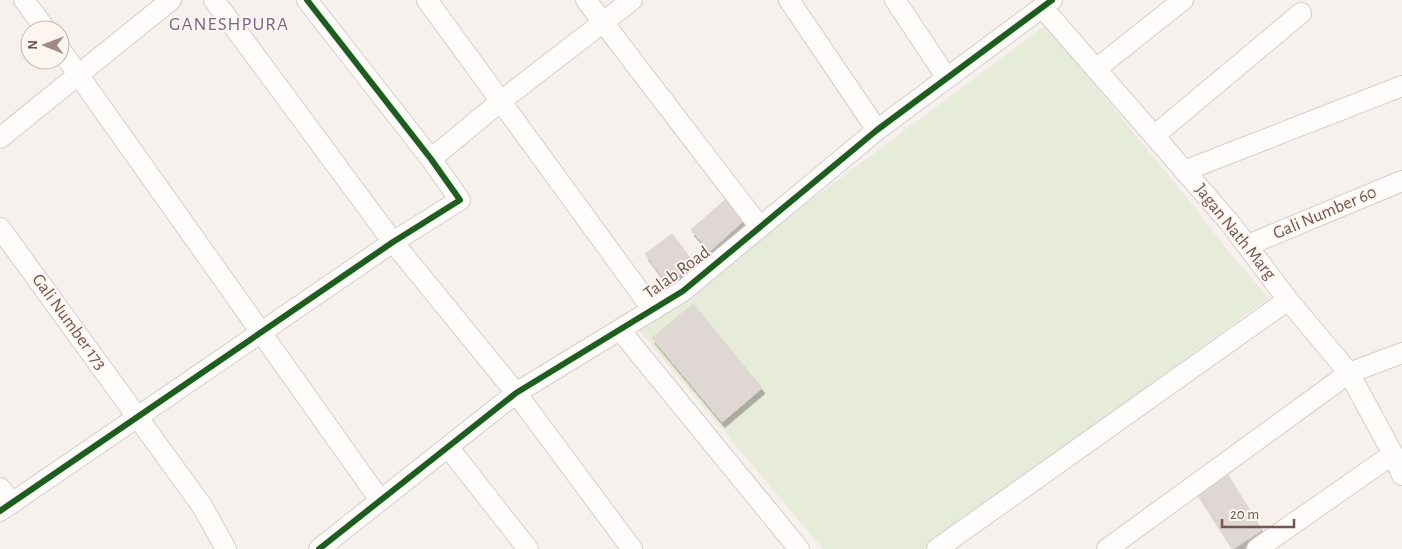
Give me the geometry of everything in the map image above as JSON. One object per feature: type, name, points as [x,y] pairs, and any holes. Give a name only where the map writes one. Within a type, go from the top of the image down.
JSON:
[{"type":"street","points":[[24,0],[39,20]]},
{"type":"street","points":[[0,138],[171,0]]},
{"type":"street","points":[[214,0],[393,242],[516,393],[632,549]]},
{"type":"street","points":[[4,501],[138,416],[393,242],[460,200],[431,158],[307,0]]},
{"type":"street","points":[[427,0],[652,310]]},
{"type":"street","points":[[586,0],[760,227]]},
{"type":"street","points":[[431,158],[501,101],[632,0]]},
{"type":"street","points":[[789,0],[877,130]]},
{"type":"street","points":[[895,0],[947,78]]},
{"type":"street","points":[[1096,69],[1183,0]]},
{"type":"street","name":"Talab Road","points":[[332,545],[380,500],[516,393],[683,291],[877,130],[1047,4]]},
{"type":"street","name":"Jagan Nath Marg","points":[[1047,4],[1096,69],[1230,223],[1288,300],[1349,373],[1393,454],[1402,475]]},
{"type":"street","points":[[1154,136],[1301,13]]},
{"type":"street","points":[[70,62],[380,500]]},
{"type":"street","points":[[1184,171],[1402,86]]},
{"type":"street","name":"Gali Number 60","points":[[1248,246],[1402,181]]},
{"type":"street","name":"Gali Number 173","points":[[0,228],[202,506],[226,549]]},
{"type":"street","points":[[937,549],[1288,300]]},
{"type":"street","points":[[620,330],[799,549]]},
{"type":"street","points":[[1107,549],[1349,373],[1402,353]]},
{"type":"street","points":[[448,447],[528,549]]},
{"type":"street","points":[[1257,549],[1393,454]]},
{"type":"green space","points":[[1046,25],[1228,251],[1269,298],[924,549],[823,549],[638,329]]},
{"type":"building","points":[[726,199],[744,220],[710,251],[691,230]]},
{"type":"building","points":[[672,234],[694,263],[667,283],[645,254]]},
{"type":"building","points":[[693,304],[762,388],[722,422],[652,338]]},
{"type":"building","points":[[1226,472],[1262,530],[1233,549],[1196,491]]},
{"type":"cycle path","points":[[0,511],[393,242],[460,200],[431,159],[307,0]]},
{"type":"cycle path","points":[[319,549],[516,393],[683,291],[877,130],[1052,0]]},
{"type":"district","name":"GANESHPURA","points":[[229,24]]}]
